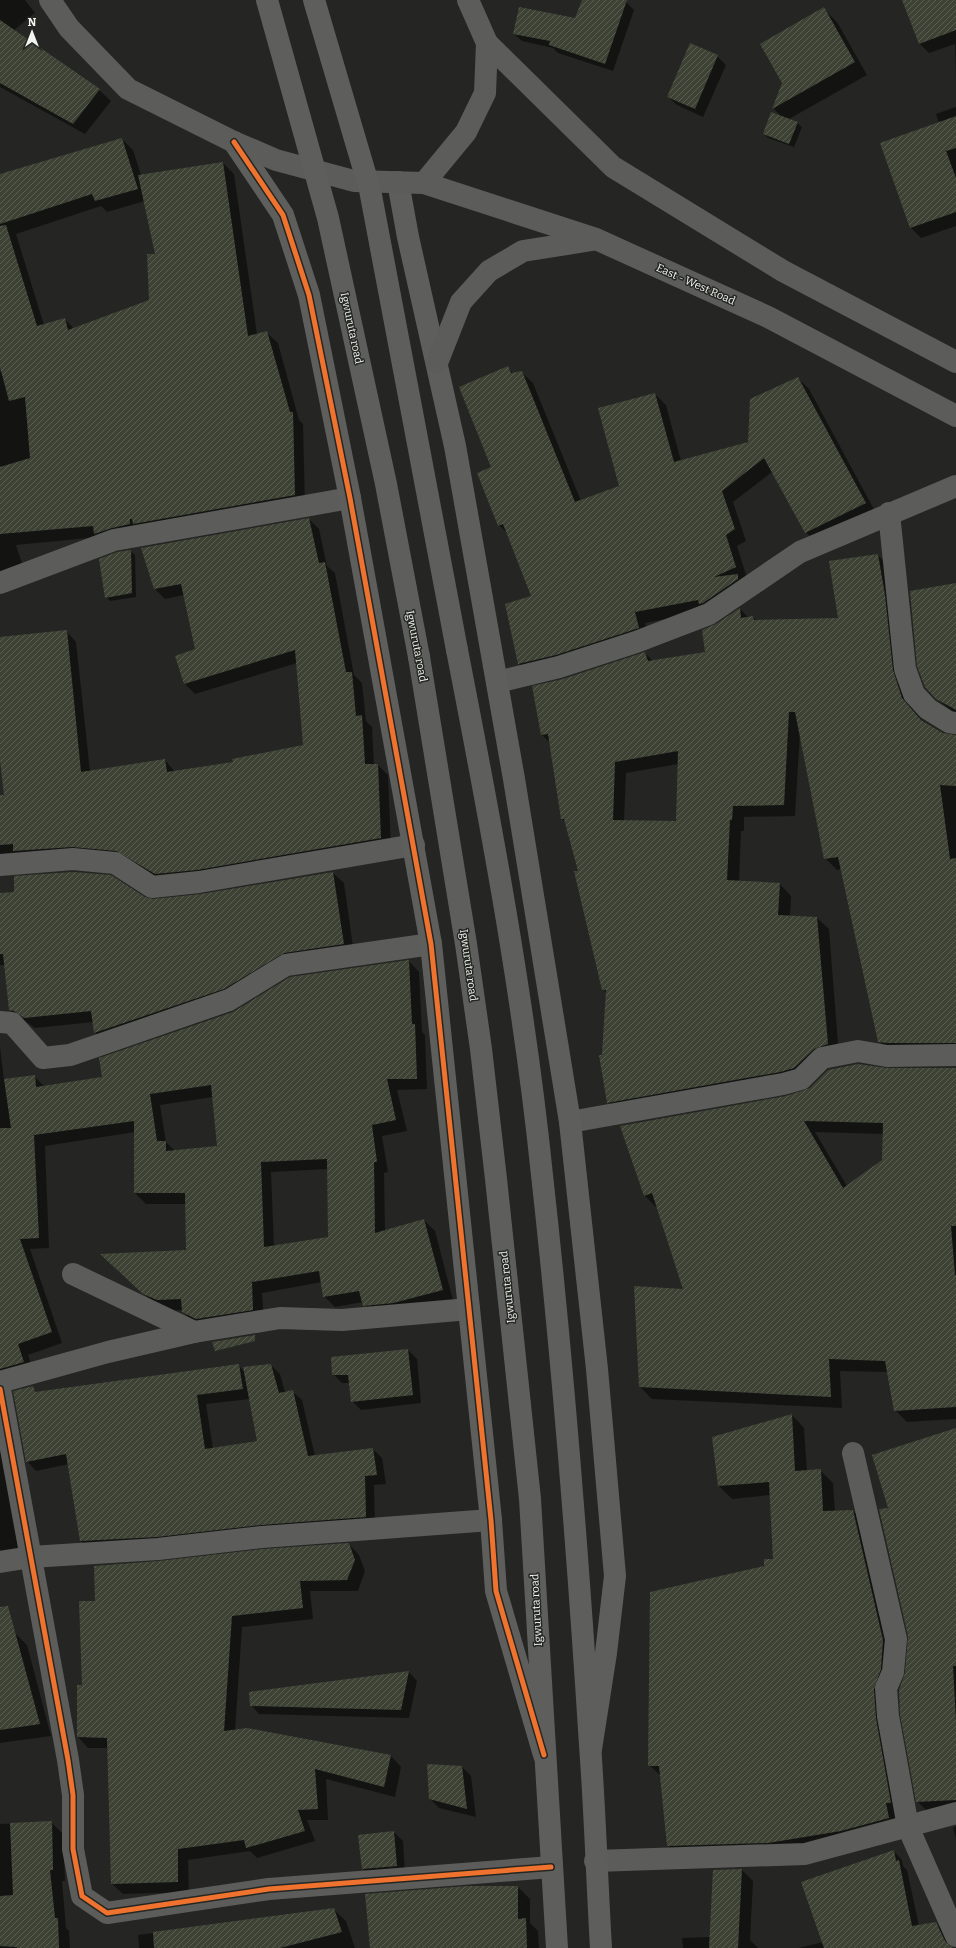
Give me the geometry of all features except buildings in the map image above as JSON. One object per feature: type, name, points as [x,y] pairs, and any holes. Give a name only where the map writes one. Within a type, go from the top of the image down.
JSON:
[{"type":"main road","points":[[50,0],[69,28]]},
{"type":"main road","points":[[68,0],[69,28]]},
{"type":"main road","name":"Igwuruta road","points":[[267,0],[328,218],[386,484],[419,657],[466,944],[482,1057],[530,1499],[544,1756],[557,1948]]},
{"type":"main road","points":[[314,0],[370,190],[489,818],[526,1044],[541,1166],[572,1494],[591,1749],[595,1861],[601,1948]]},
{"type":"main road","points":[[468,0],[487,43],[613,167],[783,271],[956,362]]},
{"type":"main road","name":"East - West Road","points":[[69,28],[128,89],[234,142],[276,160],[354,181],[424,183],[596,239],[768,317],[956,416]]},
{"type":"main road","points":[[424,183],[466,132],[484,93],[487,43]]},
{"type":"main road","points":[[234,142],[283,215],[309,295],[350,498],[431,944],[491,1520],[496,1591],[544,1756]]},
{"type":"main road","points":[[398,182],[408,237],[455,446],[497,682],[570,1122],[597,1370],[615,1576],[606,1653],[591,1749]]},
{"type":"main road","points":[[437,363],[461,302],[489,271],[523,251],[596,239]]},
{"type":"street","points":[[497,682],[566,665],[636,642],[709,614],[800,552],[956,486]]},
{"type":"street","points":[[0,583],[114,540],[350,498]]},
{"type":"street","points":[[889,514],[905,669],[914,694],[928,709],[949,722],[956,723]]},
{"type":"street","points":[[0,864],[74,859],[115,864],[152,887],[199,882],[414,845]]},
{"type":"street","points":[[0,1022],[12,1023],[43,1058],[70,1055],[229,1000],[286,965],[431,944]]},
{"type":"street","points":[[570,1122],[783,1084],[801,1079],[822,1058],[858,1051],[886,1056],[956,1055]]},
{"type":"street","points":[[74,1274],[194,1332]]},
{"type":"street","points":[[0,1382],[108,1352],[194,1332],[280,1318],[342,1320],[469,1309]]},
{"type":"street","points":[[0,1389],[68,1760],[73,1795],[74,1849],[82,1896],[107,1913],[269,1889],[551,1866]]},
{"type":"street","points":[[853,1453],[896,1639],[893,1672],[886,1688],[888,1716],[908,1827],[956,1936]]},
{"type":"street","points":[[0,1562],[31,1557],[158,1549],[262,1537],[491,1520]]},
{"type":"street","points":[[595,1861],[805,1854],[956,1813]]},
{"type":"cycle path","points":[[234,142],[283,215],[309,295],[350,498],[431,944],[491,1520],[496,1591],[544,1755]]},
{"type":"cycle path","points":[[0,1389],[68,1760],[73,1795],[73,1849],[82,1896],[107,1913],[269,1889],[551,1867]]}]
